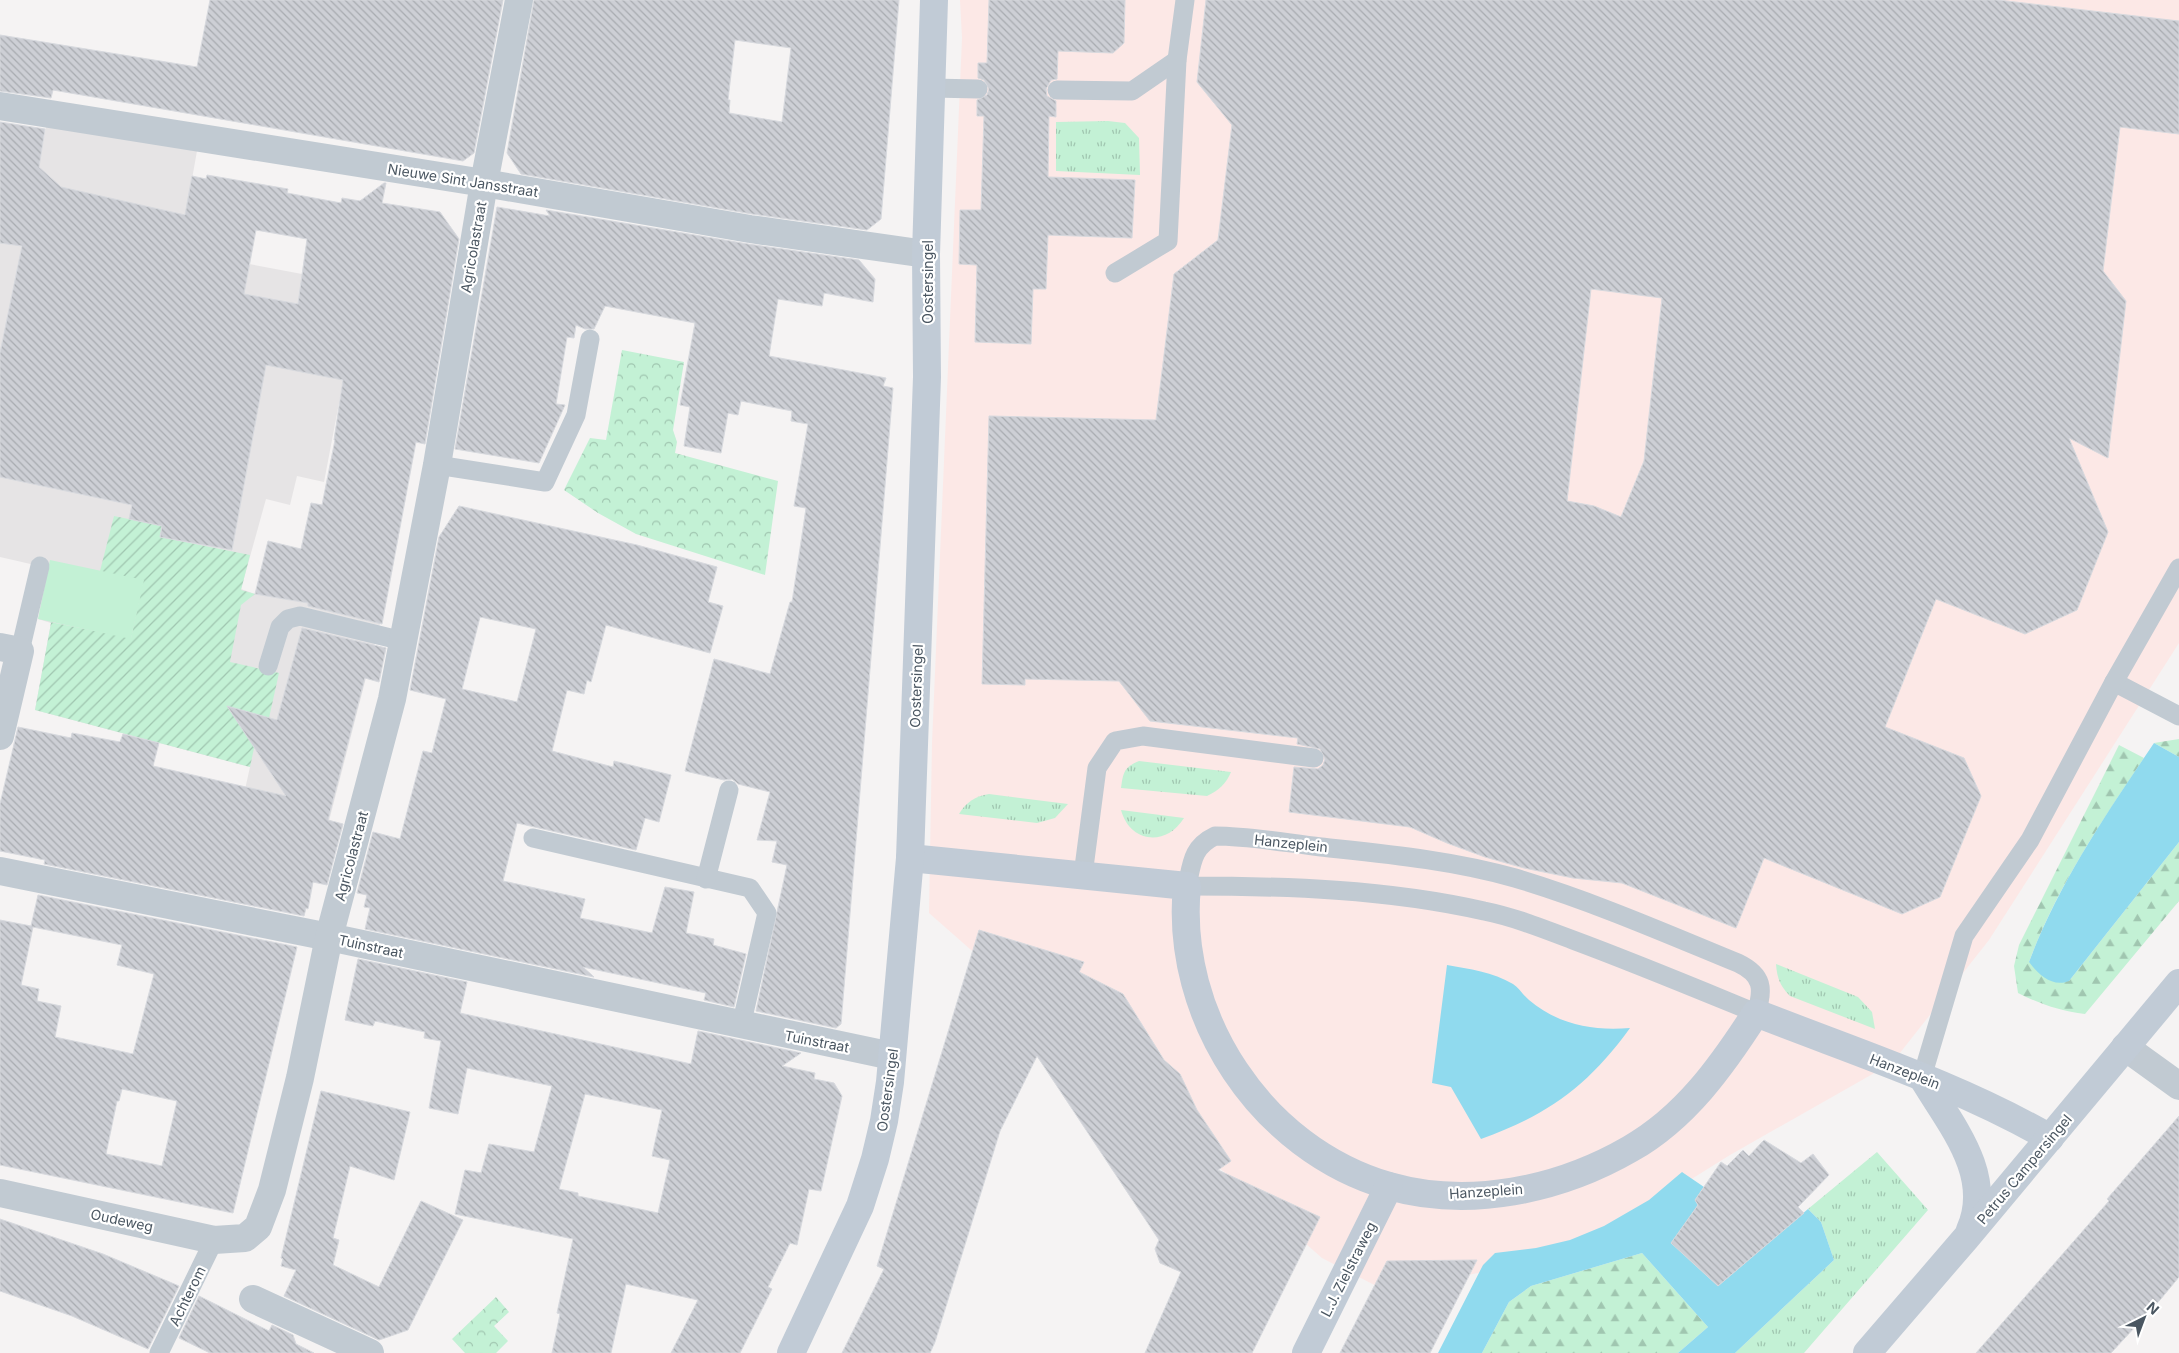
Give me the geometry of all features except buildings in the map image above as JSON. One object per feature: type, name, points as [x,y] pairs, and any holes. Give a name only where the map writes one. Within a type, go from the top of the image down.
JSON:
[{"type":"street","name":"Agricolastraat","points":[[245,1238],[258,1227],[272,1190],[300,1078],[330,937],[392,699],[437,465],[484,183],[519,0]]},
{"type":"street","name":"Oostersingel","points":[[791,1353],[860,1206],[875,1159],[884,1121],[892,1056],[910,858],[927,378],[926,254],[934,0]]},
{"type":"street","name":"Nieuwe Sint Jansstraat","points":[[0,106],[484,183],[750,229],[926,254]]},
{"type":"street","points":[[0,736],[10,649]]},
{"type":"street","name":"Hanzeplein","points":[[910,858],[1187,886],[1185,904],[1187,941],[1193,978],[1208,1022],[1220,1047],[1239,1078],[1264,1107],[1291,1133],[1321,1155],[1389,1186],[1450,1194],[1494,1193],[1528,1189],[1562,1180],[1598,1166],[1632,1148],[1663,1126],[1691,1101],[1718,1070],[1756,1013],[1922,1078],[2011,1116],[2050,1138]]},
{"type":"street","name":"Tuinstraat","points":[[0,870],[330,937],[741,1026],[892,1056]]},
{"type":"street","name":"Petrus Campersingel","points":[[1867,1353],[1966,1238],[2179,983]]},
{"type":"street","points":[[2126,1047],[2179,1086]]},
{"type":"street","points":[[1922,1078],[1973,1164],[1977,1185],[1977,1204],[1974,1222],[1966,1238]]},
{"type":"street","name":"L.J. Zielstraweg","points":[[1306,1353],[1389,1186]]},
{"type":"street","name":"Oudeweg","points":[[0,1193],[214,1240],[245,1238]]},
{"type":"street","points":[[253,1299],[370,1353]]},
{"type":"lane","points":[[1115,273],[1168,241],[1177,60],[1185,0]]},
{"type":"lane","points":[[1057,90],[1132,90],[1177,60]]},
{"type":"lane","points":[[932,88],[978,89]]},
{"type":"lane","points":[[437,465],[545,482],[576,416],[590,339]]},
{"type":"lane","points":[[10,649],[40,566]]},
{"type":"lane","points":[[1922,1078],[1964,936],[2030,840],[2114,682],[2179,568]]},
{"type":"lane","points":[[268,666],[280,627],[288,619],[300,616],[403,640]]},
{"type":"lane","points":[[2114,682],[2179,716]]},
{"type":"lane","points":[[1083,875],[1097,768],[1115,742],[1143,736],[1314,758]]},
{"type":"lane","points":[[706,879],[729,790]]},
{"type":"lane","name":"Hanzeplein","points":[[1216,836],[1410,856],[1462,865],[1564,893],[1748,968],[1756,976],[1762,996],[1756,1013],[1639,965],[1520,921],[1484,910],[1396,896],[1348,892],[1249,886],[1187,886],[1194,854],[1206,840],[1216,836]]},
{"type":"lane","points":[[533,838],[750,888],[767,913],[741,1026]]},
{"type":"lane","name":"Achterom","points":[[159,1353],[214,1240]]},
{"type":"shaded area","points":[[960,0],[2179,0],[2179,643],[1989,940],[1892,1063],[1730,1155],[1570,1255],[1386,1291],[1322,1258],[929,913],[932,743],[962,38]]},
{"type":"shaded area","points":[[46,126],[197,151],[185,218],[196,254],[334,280],[347,361],[324,482],[297,476],[290,505],[266,499],[241,589],[255,594],[382,616],[321,852],[236,830],[250,767],[35,710],[51,623],[38,619],[48,568],[0,557],[0,221],[34,195]]},
{"type":"green space","points":[[1108,121],[1125,123],[1139,138],[1140,175],[1056,171],[1056,122]]},
{"type":"green space","points":[[622,350],[684,362],[673,430],[677,442],[675,453],[778,481],[765,575],[636,534],[598,513],[564,490],[590,438],[606,440]]},
{"type":"green space","points":[[114,516],[162,526],[160,537],[250,555],[241,590],[255,594],[241,605],[230,662],[279,673],[269,718],[256,739],[250,767],[35,710],[50,622],[131,638],[143,582],[100,571]]},
{"type":"green space","points":[[50,560],[144,580],[131,639],[38,619]]},
{"type":"green space","points":[[2179,739],[2179,757],[2154,743]]},
{"type":"green space","points":[[2119,745],[2144,758],[2080,857],[2040,934],[2029,962],[2069,981],[2179,842],[2179,901],[2085,1014],[2076,1013],[2034,1001],[2018,993],[2014,966],[2019,945]]},
{"type":"green space","points":[[1139,761],[1231,772],[1222,786],[1207,796],[1121,788],[1127,768]]},
{"type":"green space","points":[[989,794],[1068,804],[1055,818],[1037,823],[959,814],[972,800]]},
{"type":"green space","points":[[1121,810],[1184,818],[1168,834],[1159,837],[1149,837],[1140,835],[1132,829]]},
{"type":"green space","points":[[1776,964],[1858,997],[1872,1012],[1875,1029],[1790,996],[1780,981]]},
{"type":"green space","points":[[1877,1152],[1928,1210],[1804,1353],[1735,1353],[1834,1260],[1821,1222],[1808,1209]]},
{"type":"green space","points":[[1642,1253],[1708,1327],[1678,1353],[1482,1353],[1509,1302],[1531,1286]]},
{"type":"green space","points":[[496,1297],[509,1312],[494,1326],[508,1341],[496,1353],[465,1353],[452,1339]]},
{"type":"water","points":[[2154,743],[2179,757],[2179,842],[2069,981],[2057,983],[2046,979],[2029,962],[2041,932],[2085,849]]},
{"type":"water","points":[[1447,965],[1481,972],[1505,980],[1515,986],[1540,1009],[1564,1021],[1590,1027],[1630,1028],[1598,1066],[1565,1096],[1527,1120],[1481,1139],[1451,1087],[1432,1083]]},
{"type":"water","points":[[1682,1172],[1704,1187],[1695,1200],[1698,1205],[1672,1243],[1718,1286],[1808,1209],[1821,1222],[1834,1260],[1735,1353],[1678,1353],[1708,1327],[1642,1253],[1531,1286],[1509,1302],[1482,1353],[1438,1353],[1483,1265],[1495,1253],[1536,1248],[1570,1240],[1604,1226],[1649,1200]]}]
